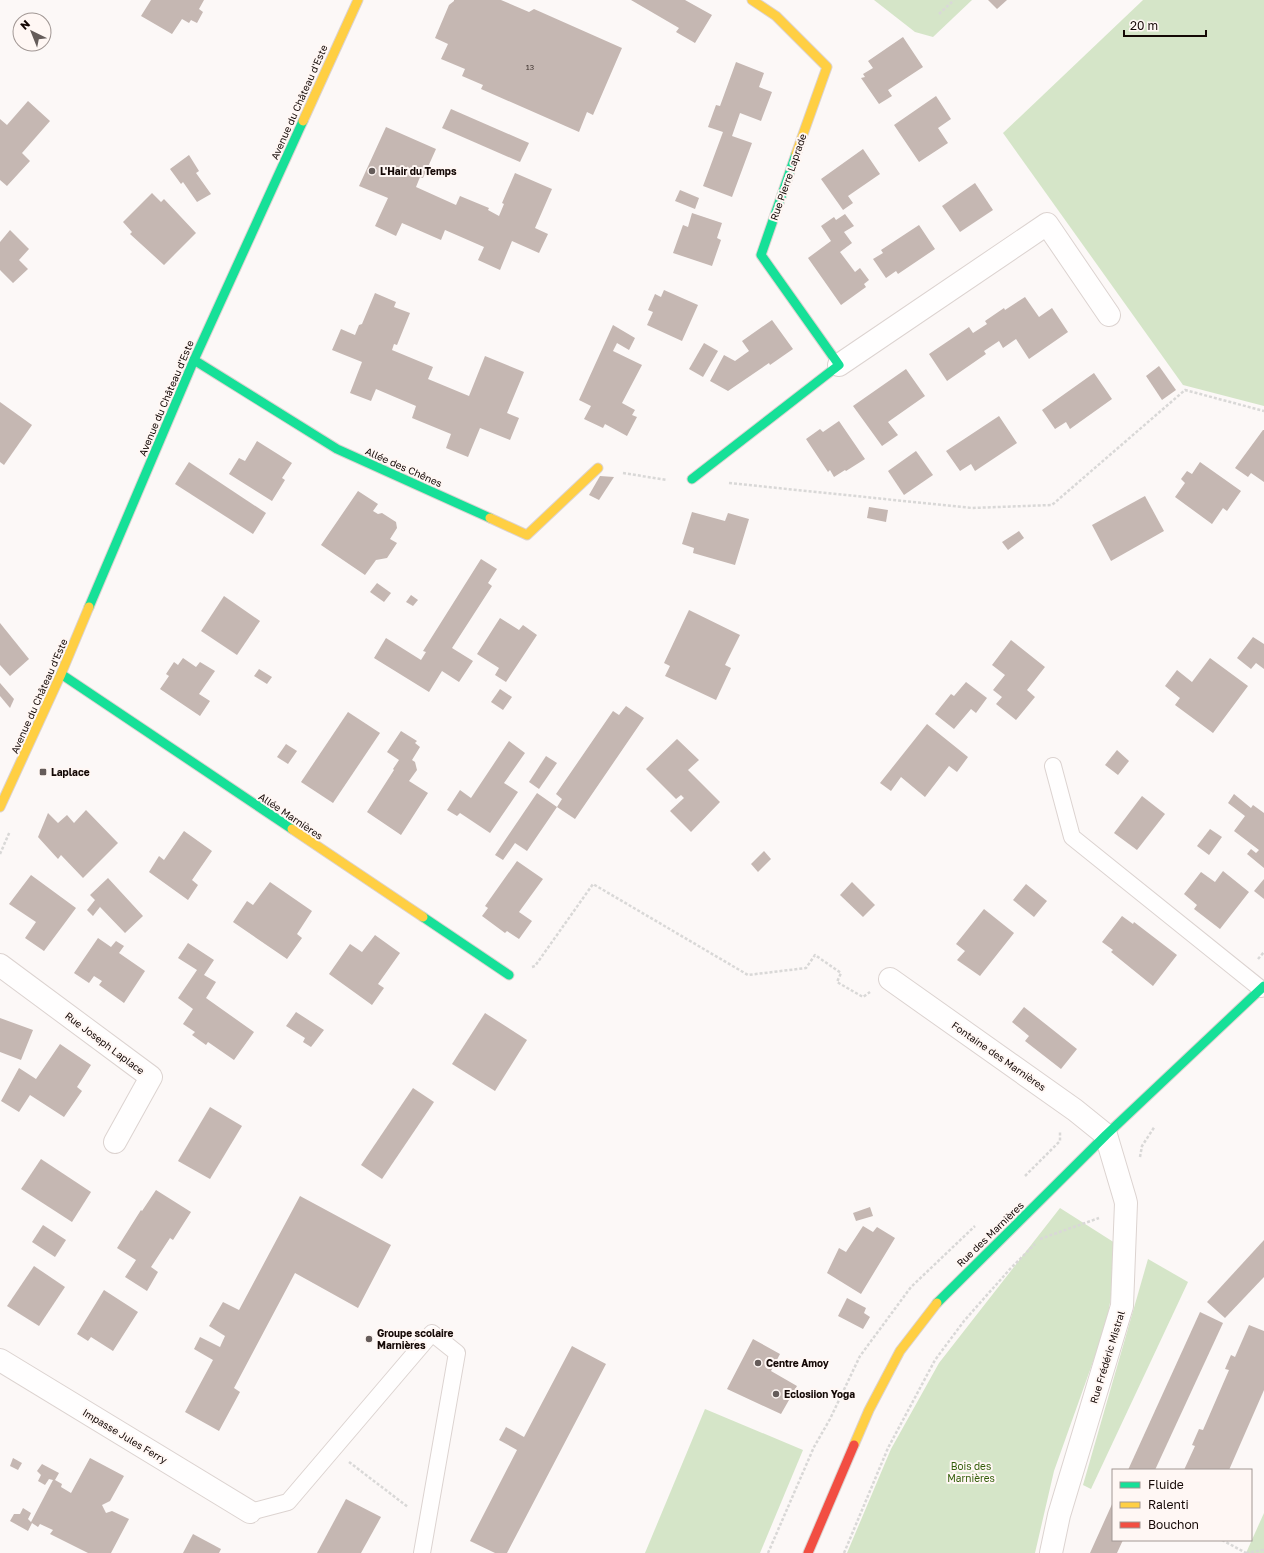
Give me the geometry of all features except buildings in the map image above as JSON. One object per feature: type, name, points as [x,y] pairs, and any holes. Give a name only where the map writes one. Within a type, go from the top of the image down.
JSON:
[{"type":"street","name":"Avenue du Château d'Este","points":[[0,807],[61,674],[194,360],[358,0]]},
{"type":"street","name":"Rue Pierre Laprade","points":[[752,0],[776,16],[827,67],[761,255],[839,365]]},
{"type":"street","points":[[692,479],[839,365],[1047,224],[1109,315]]},
{"type":"street","name":"Allée des Chênes","points":[[194,360],[337,449],[527,535],[598,468]]},
{"type":"street","name":"Allée Marnières","points":[[61,674],[509,975]]},
{"type":"street","name":"Rue Joseph Laplace","points":[[0,964],[151,1077],[115,1142]]},
{"type":"street","name":"Fontaine des Marnières","points":[[890,979],[1075,1110],[1106,1135]]},
{"type":"street","name":"Rue des Marnières","points":[[808,1553],[869,1410],[900,1351],[938,1300],[1106,1135],[1263,987]]},
{"type":"street","name":"Rue Frédéric Mistral","points":[[1051,1553],[1059,1515],[1122,1306],[1126,1203],[1106,1135]]},
{"type":"street","name":"Impasse Jules Ferry","points":[[0,1360],[250,1512]]},
{"type":"lane","points":[[1053,766],[1072,837],[1263,987]]},
{"type":"lane","points":[[250,1512],[288,1502],[432,1333],[457,1353],[422,1553]]},
{"type":"path","points":[[939,14],[954,0]]},
{"type":"path","points":[[598,468],[680,482],[692,479],[972,508],[1052,505],[1185,390],[1264,411]]},
{"type":"path","points":[[509,975],[535,966],[594,884],[748,975],[806,968],[815,955],[841,973],[837,982],[863,997],[890,979]]},
{"type":"path","points":[[1138,1163],[1142,1146],[1160,1121]]},
{"type":"path","points":[[844,1553],[888,1448],[935,1360],[964,1321],[1010,1269],[1041,1237],[1097,1220],[1125,1199]]},
{"type":"path","points":[[333,1450],[427,1521]]},
{"type":"path","points":[[1224,1541],[1246,1553],[1264,1550]]},
{"type":"green space","points":[[874,0],[972,0],[933,37],[915,32]]},
{"type":"green space","points":[[1143,0],[1264,0],[1264,406],[1183,385],[1003,133]]},
{"type":"green space","name":"Bois des Marnières","points":[[1060,1208],[1115,1243],[1113,1275],[1105,1328],[1054,1471],[1035,1553],[847,1553],[891,1449],[939,1363]]},
{"type":"green space","points":[[1148,1259],[1188,1282],[1091,1489],[1083,1485]]},
{"type":"green space","points":[[705,1409],[803,1450],[760,1553],[645,1553]]},
{"type":"green space","points":[[1264,1513],[1264,1553],[1246,1553]]},
{"type":"traffic: fast","points":[[89,607],[194,360],[303,121]]},
{"type":"traffic: fast","points":[[692,479],[839,365],[761,255],[796,154]]},
{"type":"traffic: fast","points":[[194,360],[337,449],[490,518]]},
{"type":"traffic: fast","points":[[61,674],[292,829]]},
{"type":"traffic: fast","points":[[423,917],[509,975]]},
{"type":"traffic: fast","points":[[937,1303],[1106,1135],[1264,986]]},
{"type":"traffic: slow","points":[[303,121],[358,0]]},
{"type":"traffic: slow","points":[[752,0],[776,16],[827,67],[796,154]]},
{"type":"traffic: slow","points":[[490,518],[527,535],[598,468]]},
{"type":"traffic: slow","points":[[0,807],[61,674],[89,607]]},
{"type":"traffic: slow","points":[[292,829],[423,917]]},
{"type":"traffic: slow","points":[[854,1445],[869,1410],[900,1351],[937,1303]]},
{"type":"traffic: jam","points":[[808,1553],[854,1445]]},
{"type":"place","name":"L'Hair du Temps","points":[[372,171]]},
{"type":"place","name":"Laplace","points":[[43,772]]},
{"type":"place","name":"Groupe scolaire Marnières","points":[[369,1339]]},
{"type":"place","name":"Centre Amoy","points":[[758,1363]]},
{"type":"place","name":"Eclosiion Yoga","points":[[776,1394]]}]
